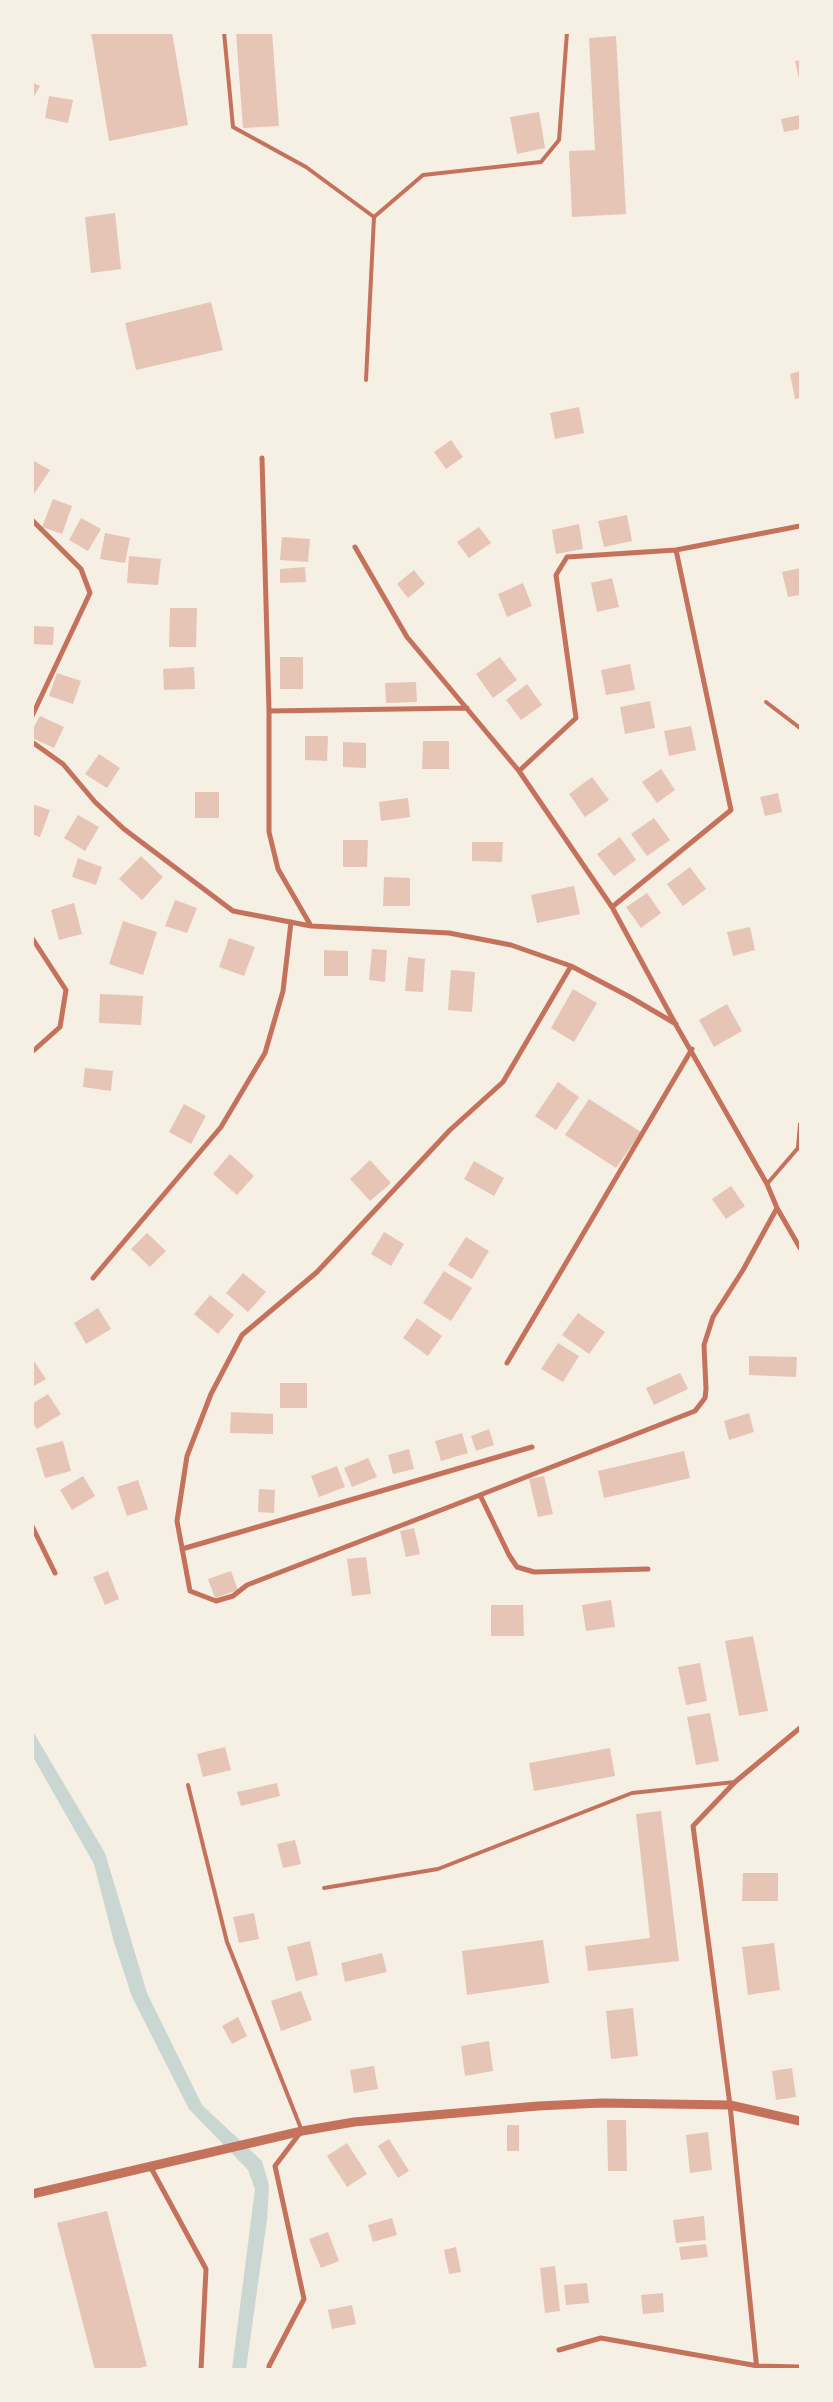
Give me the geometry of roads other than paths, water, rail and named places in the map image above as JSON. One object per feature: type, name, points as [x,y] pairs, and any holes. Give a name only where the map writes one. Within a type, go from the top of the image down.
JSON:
[{"type":"street","points":[[262,458],[270,711],[269,832],[278,870],[311,926]]},
{"type":"street","points":[[32,520],[81,569],[90,593],[32,716]]},
{"type":"street","points":[[519,771],[576,718],[556,575],[567,557],[676,550],[800,526]]},
{"type":"street","points":[[355,547],[406,637],[519,771],[612,907],[676,1025],[692,1049],[767,1184],[777,1208],[800,1248]]},
{"type":"street","points":[[612,907],[731,810],[676,550]]},
{"type":"street","points":[[270,711],[467,708]]},
{"type":"street","points":[[32,742],[63,764],[95,802],[124,829],[233,911],[311,926],[449,933],[510,945],[571,966],[630,997],[676,1025]]},
{"type":"street","points":[[93,1278],[221,1127],[265,1053],[283,992],[291,922]]},
{"type":"street","points":[[32,938],[66,990],[60,1027],[32,1052]]},
{"type":"street","points":[[571,966],[503,1082],[450,1130],[318,1272],[242,1335],[212,1394],[187,1456],[176,1521],[190,1591],[216,1601],[233,1596],[247,1585],[695,1411],[704,1398],[706,1389],[704,1345],[713,1316],[777,1208]]},
{"type":"street","points":[[506,1363],[692,1049]]},
{"type":"street","points":[[182,1549],[532,1447]]},
{"type":"street","points":[[480,1495],[509,1555],[518,1567],[534,1572],[648,1569]]},
{"type":"street","points":[[32,1526],[56,1573]]},
{"type":"street","points":[[758,2368],[730,2105],[693,1826],[735,1782],[800,1728]]},
{"type":"street","points":[[32,2194],[291,2133],[354,2122],[538,2106],[602,2103],[730,2105],[800,2121]]},
{"type":"street","points":[[269,2370],[269,2366],[304,2299],[275,2166],[302,2131]]},
{"type":"street","points":[[150,2166],[206,2269],[200,2370]]},
{"type":"street","points":[[559,2350],[601,2338],[758,2368],[800,2367]]},
{"type":"lane","points":[[224,32],[233,127],[306,167],[374,217]]},
{"type":"lane","points":[[366,380],[374,217],[422,175],[541,162],[559,140],[566,32]]},
{"type":"lane","points":[[766,702],[800,728]]},
{"type":"lane","points":[[767,1184],[798,1148],[800,1124]]},
{"type":"lane","points":[[324,1888],[438,1869],[632,1793],[735,1782]]},
{"type":"lane","points":[[188,1785],[227,1942],[302,2131]]}]
